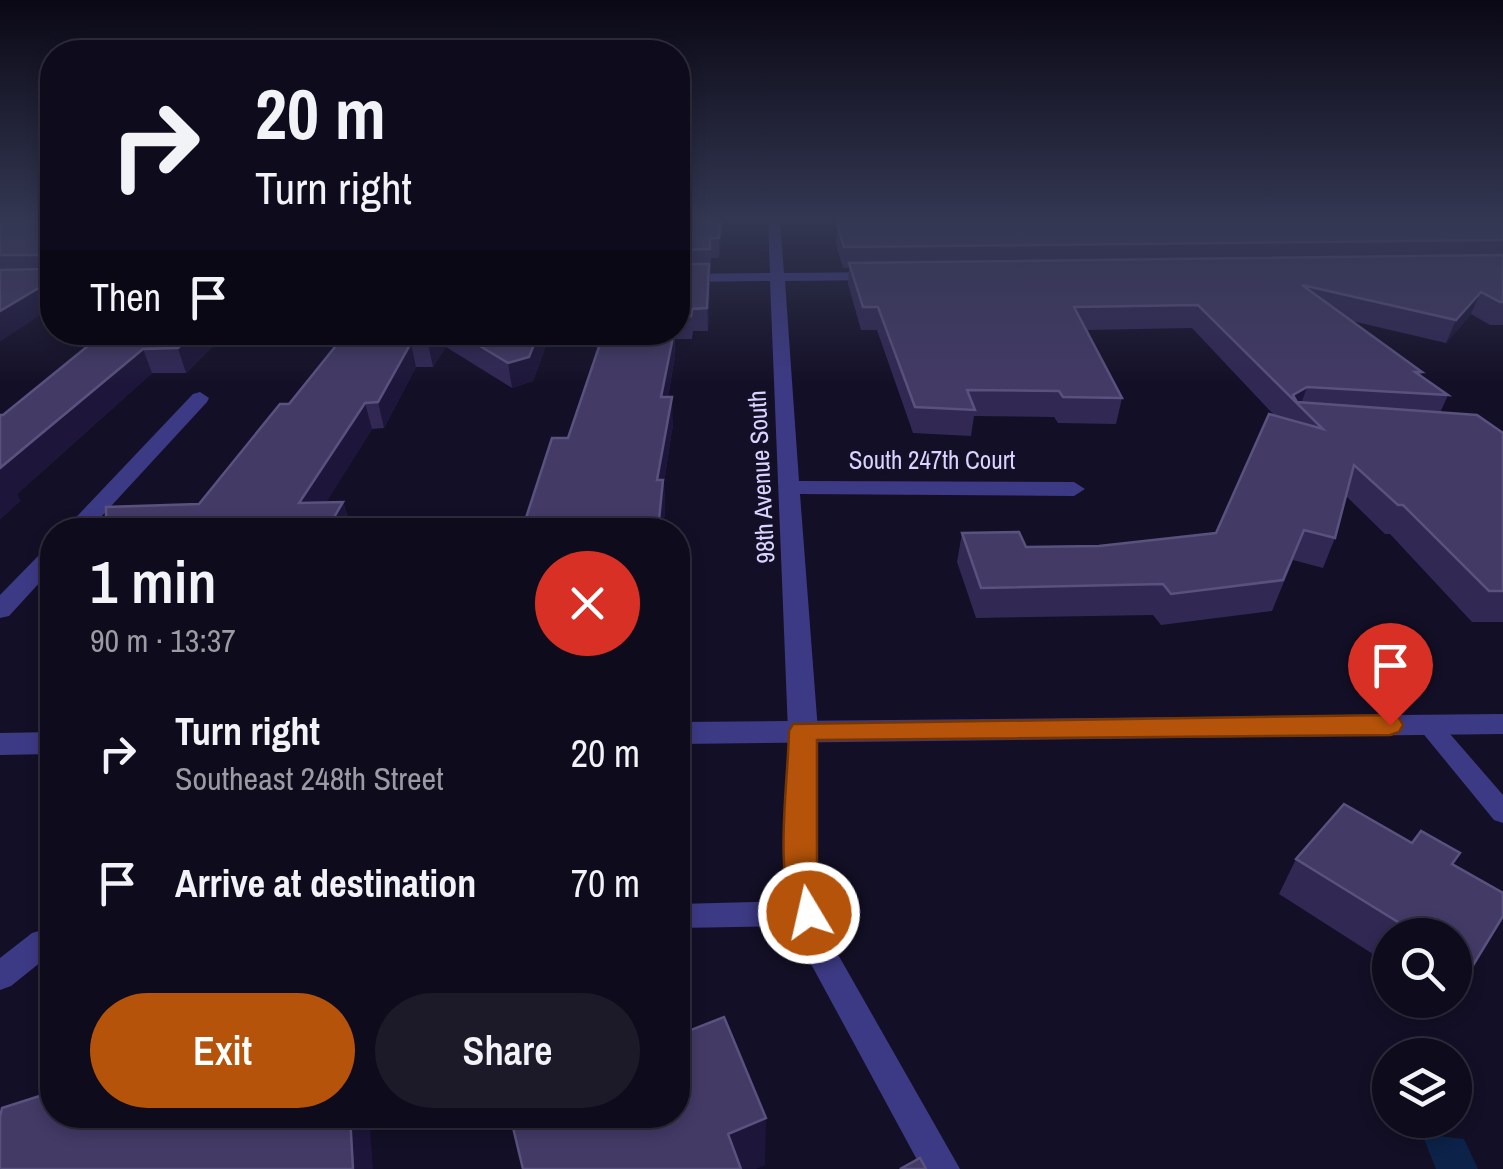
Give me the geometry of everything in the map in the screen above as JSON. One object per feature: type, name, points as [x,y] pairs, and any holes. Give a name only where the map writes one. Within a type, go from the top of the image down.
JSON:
[{"type":"street","points":[[690,278],[897,276]]},
{"type":"street","name":"98th Avenue South","points":[[778,277],[803,731]]},
{"type":"street","points":[[87,518],[200,398]]},
{"type":"street","name":"South 247th Court","points":[[789,487],[1074,488]]},
{"type":"street","points":[[0,610],[40,568]]},
{"type":"street","points":[[690,733],[1503,724]]},
{"type":"street","points":[[0,744],[40,743]]},
{"type":"lane","points":[[1428,724],[1503,813]]},
{"type":"lane","points":[[803,731],[801,885],[822,955],[942,1169]]},
{"type":"lane","points":[[690,916],[809,913]]},
{"type":"lane","points":[[0,976],[40,944]]},
{"type":"water","points":[[1424,1138],[1464,1139],[1478,1169],[1436,1169]]},
{"type":"building","points":[[0,276],[40,276],[40,287],[0,311]]},
{"type":"building","points":[[690,276],[708,276],[707,308],[692,309],[691,316]]},
{"type":"building","points":[[853,276],[1503,276],[1503,302],[1481,292],[1456,320],[1302,285],[1448,395],[1307,387],[1293,395],[1297,402],[1477,415],[1503,433],[1503,591],[1489,591],[1403,505],[1398,505],[1354,465],[1335,538],[1304,530],[1283,580],[1171,594],[1163,584],[981,588],[962,533],[1019,532],[1026,547],[1099,546],[1216,533],[1269,414],[1323,429],[1198,305],[1074,307],[1122,398],[1063,397],[1059,391],[967,390],[975,410],[915,407],[878,307],[863,307]]},
{"type":"building","points":[[89,345],[181,345],[143,349],[0,468],[3,415]]},
{"type":"building","points":[[337,345],[410,345],[378,402],[365,403],[299,503],[343,502],[334,518],[106,518],[106,507],[199,504],[280,404],[289,404]]},
{"type":"building","points":[[478,345],[534,345],[529,357],[508,363]]},
{"type":"building","points":[[600,345],[671,345],[661,397],[672,397],[657,480],[663,480],[659,518],[526,518],[552,438],[568,438]]},
{"type":"building","points":[[1344,804],[1412,843],[1421,831],[1460,853],[1452,864],[1503,893],[1503,916],[1472,967],[1472,918],[1391,918],[1296,859]]},
{"type":"building","points":[[724,1017],[766,1118],[728,1134],[741,1169],[523,1169],[513,1128],[690,1128],[690,1030]]},
{"type":"building","points":[[40,1096],[40,1128],[351,1128],[353,1169],[0,1169],[2,1108]]},
{"type":"building","points":[[920,1158],[926,1169],[900,1169]]},
{"type":"route","points":[[809,913],[801,885],[803,731],[1390,725]]}]
